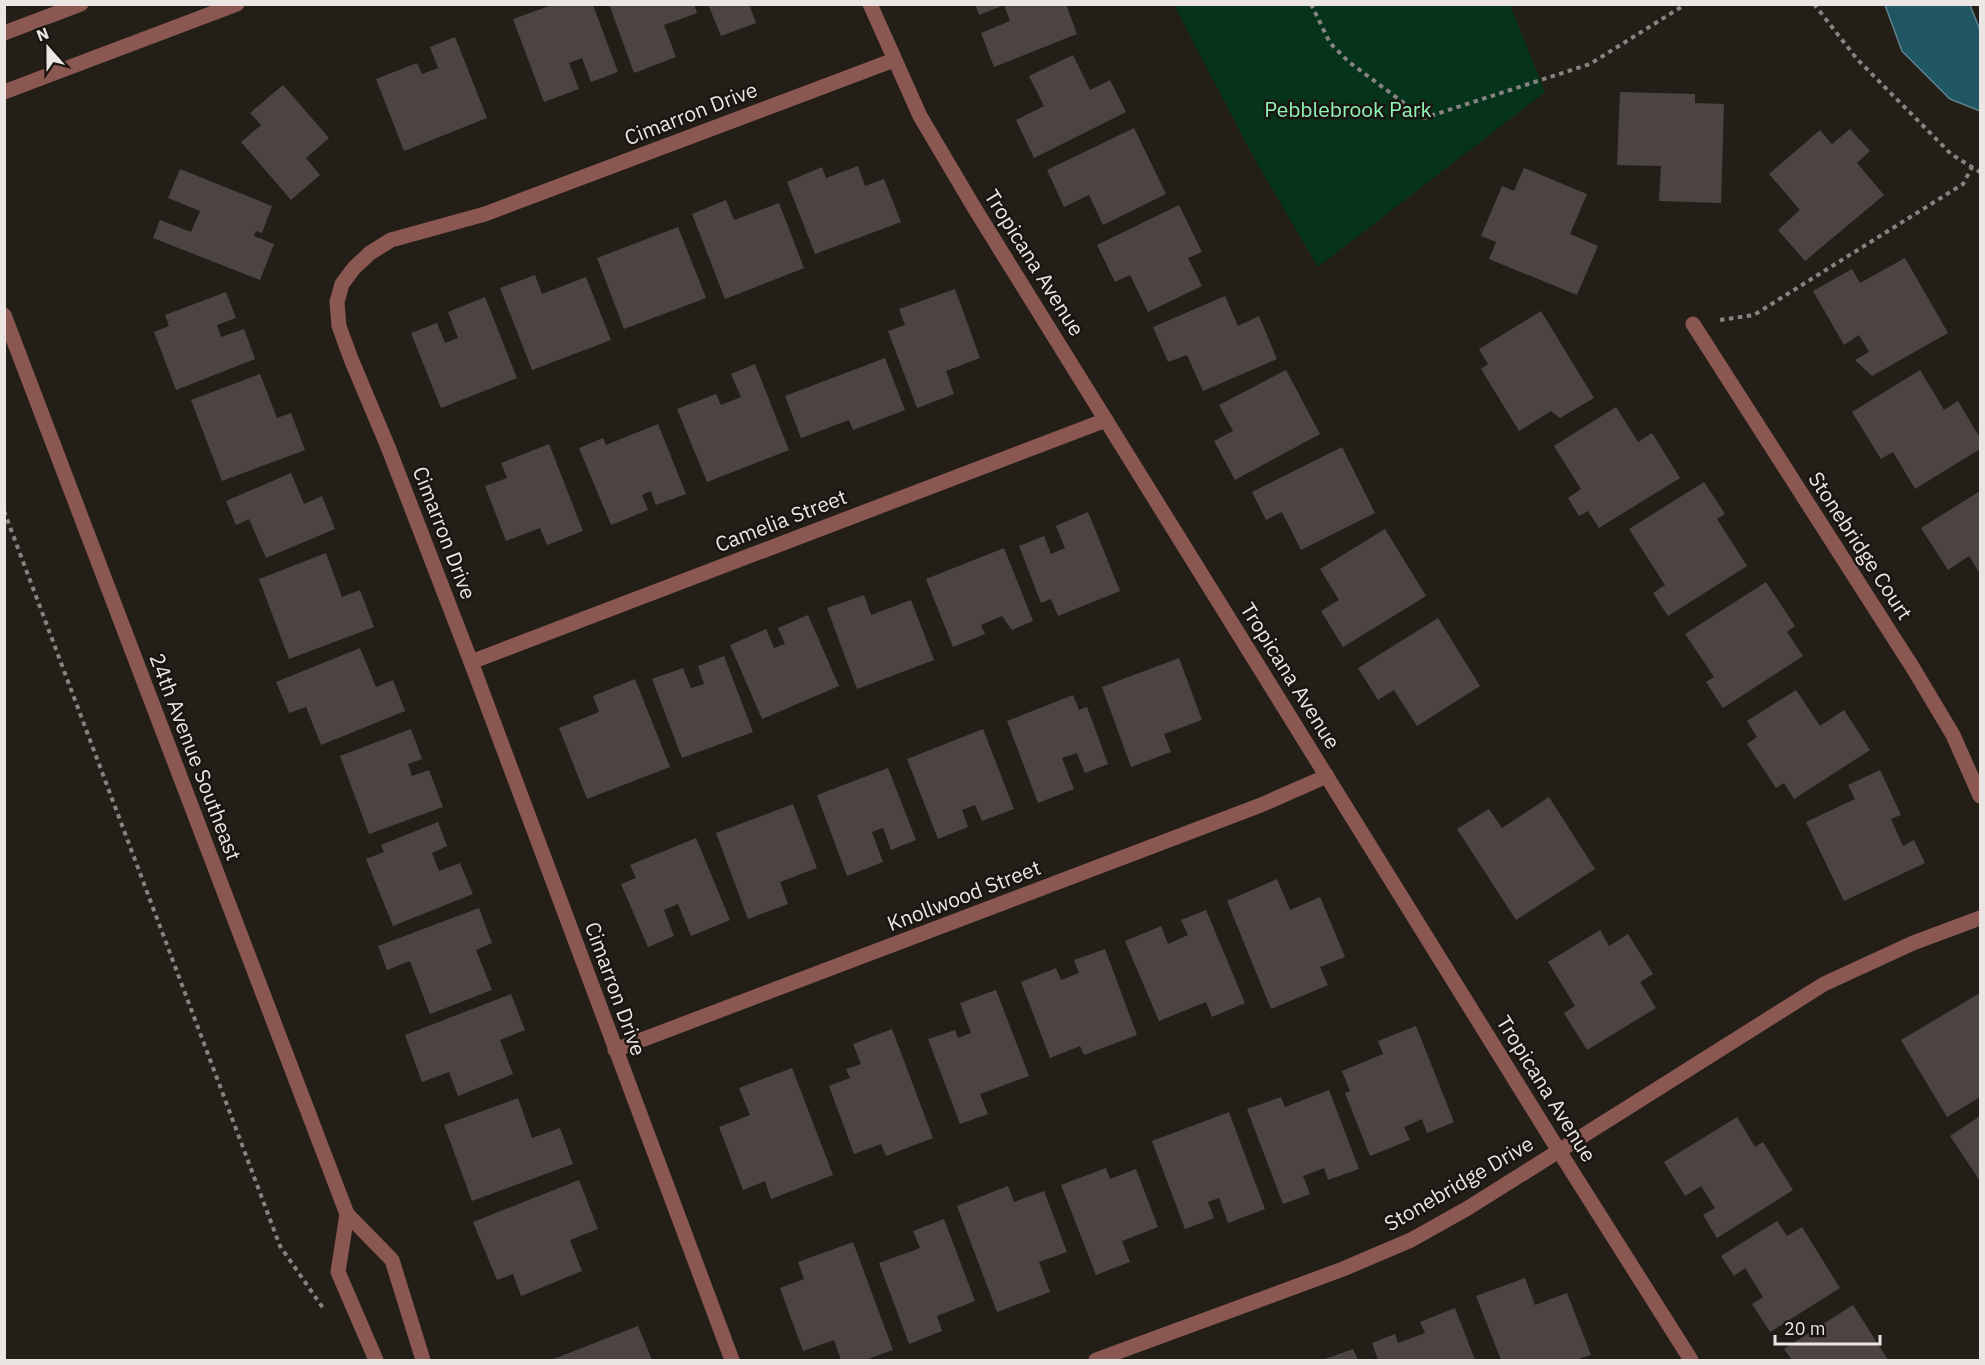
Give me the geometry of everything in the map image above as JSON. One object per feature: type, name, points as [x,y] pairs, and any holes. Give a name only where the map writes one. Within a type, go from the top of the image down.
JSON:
[{"type":"street","points":[[4,33],[81,4]]},
{"type":"street","points":[[4,92],[237,4]]},
{"type":"street","name":"Tropicana Avenue","points":[[870,4],[920,116],[975,209],[1691,1360]]},
{"type":"street","name":"Cimarron Drive","points":[[732,1360],[471,662],[339,326],[337,302],[342,284],[354,268],[370,253],[391,240],[485,214],[894,60]]},
{"type":"street","name":"24th Avenue Southeast","points":[[4,315],[347,1214],[392,1260],[423,1360]]},
{"type":"street","name":"Stonebridge Court","points":[[1693,324],[1913,668],[1953,735],[1980,796]]},
{"type":"street","name":"Camelia Street","points":[[471,662],[1106,420]]},
{"type":"street","name":"Knollwood Street","points":[[615,1050],[1261,805],[1327,776]]},
{"type":"street","name":"Stonebridge Drive","points":[[1096,1360],[1343,1269],[1411,1240],[1468,1208],[1824,984],[1912,943],[1980,918]]},
{"type":"street","name":"24th Avenue Southeast","points":[[347,1214],[338,1272],[376,1360]]},
{"type":"path","points":[[1311,4],[1330,43],[1350,62],[1424,118],[1590,64],[1686,4]]},
{"type":"path","points":[[1814,4],[1857,59],[1951,154],[1980,171]]},
{"type":"path","points":[[1693,324],[1754,315],[1963,184],[1972,167]]},
{"type":"path","points":[[4,511],[280,1246],[325,1310]]},
{"type":"green space","name":"Pebblebrook Park","points":[[1174,5],[1510,5],[1545,92],[1318,267],[1254,158]]},
{"type":"water","points":[[1885,5],[1970,5],[1980,30],[1980,111],[1950,99],[1902,51]]},
{"type":"building","points":[[609,4],[694,4],[697,13],[664,25],[676,57],[634,73]]},
{"type":"building","points":[[708,4],[749,4],[756,23],[721,36]]},
{"type":"building","points":[[975,4],[1066,4],[1077,34],[994,67],[981,33],[1010,21],[1004,5],[979,15]]},
{"type":"building","points":[[552,5],[593,5],[618,72],[591,82],[582,58],[569,63],[579,89],[544,102],[513,19]]},
{"type":"building","points":[[455,37],[487,118],[404,151],[376,79],[417,63],[422,74],[438,68],[430,47]]},
{"type":"building","points":[[1073,55],[1090,90],[1110,80],[1126,112],[1034,158],[1016,120],[1044,106],[1029,76]]},
{"type":"building","points":[[283,85],[329,138],[306,158],[320,175],[291,200],[241,142],[261,125],[250,113]]},
{"type":"building","points":[[1620,92],[1695,94],[1695,103],[1724,104],[1721,203],[1659,201],[1661,166],[1617,165]]},
{"type":"building","points":[[1134,128],[1166,194],[1103,225],[1089,195],[1064,207],[1047,170]]},
{"type":"building","points":[[1850,129],[1870,151],[1857,163],[1884,195],[1805,261],[1778,230],[1800,210],[1769,174],[1820,130],[1832,144]]},
{"type":"building","points":[[858,166],[865,186],[884,179],[901,222],[815,254],[787,182],[822,167],[826,178]]},
{"type":"building","points":[[1524,168],[1587,194],[1570,234],[1598,246],[1577,295],[1489,259],[1496,242],[1481,236],[1502,186],[1514,191]]},
{"type":"building","points":[[180,169],[272,206],[262,233],[256,231],[254,236],[274,244],[260,280],[153,238],[160,220],[191,232],[200,211],[168,198]]},
{"type":"building","points":[[726,200],[734,220],[779,203],[804,268],[725,299],[692,214]]},
{"type":"building","points":[[1179,205],[1202,252],[1188,258],[1202,286],[1148,312],[1130,275],[1115,282],[1097,245]]},
{"type":"building","points":[[678,227],[706,298],[624,329],[597,258]]},
{"type":"building","points":[[1905,258],[1948,333],[1872,376],[1855,360],[1869,352],[1859,335],[1844,345],[1813,291],[1852,269],[1860,283]]},
{"type":"building","points":[[535,275],[542,294],[586,277],[611,340],[532,370],[500,288]]},
{"type":"building","points":[[955,289],[980,358],[946,371],[954,394],[917,408],[888,331],[905,325],[899,309]]},
{"type":"building","points":[[226,292],[236,318],[217,325],[221,337],[244,329],[255,359],[176,390],[154,332],[169,326],[165,315]]},
{"type":"building","points":[[1225,296],[1238,326],[1259,316],[1277,359],[1203,391],[1187,355],[1168,362],[1153,327]]},
{"type":"building","points":[[485,297],[517,378],[441,408],[411,333],[437,323],[445,343],[458,338],[448,312]]},
{"type":"building","points":[[1541,311],[1594,398],[1560,418],[1551,411],[1519,431],[1481,369],[1488,364],[1479,349]]},
{"type":"building","points":[[885,358],[905,410],[853,430],[849,420],[801,438],[785,396]]},
{"type":"building","points":[[755,364],[789,450],[707,482],[677,409],[716,394],[721,405],[741,397],[731,374]]},
{"type":"building","points":[[1286,370],[1320,434],[1235,480],[1214,441],[1233,431],[1219,405]]},
{"type":"building","points":[[1920,370],[1944,410],[1958,401],[1980,438],[1980,449],[1915,489],[1893,452],[1881,459],[1852,412]]},
{"type":"building","points":[[260,374],[277,418],[291,413],[305,450],[222,481],[191,400]]},
{"type":"building","points":[[1616,407],[1638,442],[1652,433],[1680,478],[1599,528],[1588,511],[1579,516],[1568,498],[1581,489],[1554,446]]},
{"type":"building","points":[[658,424],[686,494],[656,505],[651,491],[642,495],[648,510],[611,525],[579,448],[603,438],[606,445]]},
{"type":"building","points":[[549,444],[583,531],[547,545],[540,528],[506,541],[485,486],[507,478],[501,463]]},
{"type":"building","points":[[1342,447],[1375,513],[1301,550],[1282,512],[1266,520],[1252,492]]},
{"type":"building","points":[[291,473],[304,504],[322,496],[335,529],[266,558],[249,519],[236,525],[226,501]]},
{"type":"building","points":[[1704,482],[1725,514],[1717,519],[1747,566],[1668,616],[1653,593],[1665,585],[1629,529]]},
{"type":"building","points":[[1980,491],[1980,574],[1969,556],[1948,570],[1921,528]]},
{"type":"building","points":[[1088,512],[1120,591],[1058,616],[1051,599],[1041,603],[1019,546],[1044,536],[1051,554],[1065,548],[1056,526]]},
{"type":"building","points":[[1385,529],[1426,596],[1343,647],[1321,611],[1339,600],[1320,569]]},
{"type":"building","points":[[1004,548],[1033,621],[1012,630],[1002,616],[981,625],[985,634],[953,647],[926,579]]},
{"type":"building","points":[[326,553],[342,597],[360,590],[374,627],[289,659],[259,579]]},
{"type":"building","points":[[1766,582],[1795,626],[1787,632],[1803,656],[1723,708],[1706,682],[1714,677],[1685,634]]},
{"type":"building","points":[[864,595],[871,615],[911,600],[934,660],[857,689],[827,608]]},
{"type":"building","points":[[808,615],[839,686],[762,719],[730,645],[766,629],[774,648],[785,644],[778,628]]},
{"type":"building","points":[[1438,618],[1480,686],[1417,726],[1394,690],[1378,700],[1358,668]]},
{"type":"building","points":[[360,648],[376,687],[393,680],[405,711],[321,745],[306,707],[289,713],[276,682]]},
{"type":"building","points":[[724,656],[753,732],[682,758],[652,679],[683,668],[691,688],[704,684],[698,666]]},
{"type":"building","points":[[1179,658],[1202,720],[1164,734],[1171,752],[1131,767],[1102,687]]},
{"type":"building","points":[[635,679],[670,767],[587,799],[559,728],[599,712],[593,696]]},
{"type":"building","points":[[1796,690],[1820,726],[1844,710],[1870,750],[1794,799],[1784,783],[1776,788],[1747,744],[1757,737],[1747,721]]},
{"type":"building","points":[[1073,695],[1079,710],[1087,707],[1108,764],[1085,773],[1077,753],[1062,758],[1074,789],[1038,803],[1007,721]]},
{"type":"building","points":[[411,729],[422,759],[408,764],[412,776],[429,770],[443,807],[369,834],[340,756]]},
{"type":"building","points":[[983,729],[1014,809],[982,821],[975,805],[962,810],[968,827],[938,839],[907,759]]},
{"type":"building","points":[[888,768],[916,840],[891,850],[883,828],[872,832],[883,862],[847,876],[817,795]]},
{"type":"building","points":[[1880,770],[1901,815],[1891,819],[1903,846],[1914,840],[1925,863],[1844,901],[1806,822],[1855,799],[1848,785]]},
{"type":"building","points":[[1549,797],[1595,869],[1516,920],[1457,829],[1489,809],[1502,828]]},
{"type":"building","points":[[793,804],[817,868],[780,882],[788,904],[748,919],[716,833]]},
{"type":"building","points":[[438,822],[447,846],[432,853],[439,871],[460,863],[473,894],[393,926],[366,859],[384,852],[381,845]]},
{"type":"building","points":[[696,838],[730,920],[691,936],[678,904],[664,910],[674,936],[648,947],[621,884],[636,878],[630,865]]},
{"type":"building","points":[[1277,879],[1290,910],[1320,897],[1345,957],[1320,967],[1328,985],[1271,1009],[1227,901]]},
{"type":"building","points":[[479,908],[492,943],[476,950],[492,990],[430,1014],[410,961],[387,970],[378,946]]},
{"type":"building","points":[[1206,910],[1245,1003],[1212,1017],[1206,1002],[1159,1021],[1125,941],[1161,926],[1168,944],[1188,935],[1181,920]]},
{"type":"building","points":[[1600,930],[1609,946],[1628,934],[1653,974],[1640,982],[1656,1008],[1587,1050],[1564,1013],[1575,1006],[1548,962]]},
{"type":"building","points":[[1105,949],[1137,1035],[1084,1055],[1080,1046],[1050,1058],[1021,982],[1056,968],[1061,980],[1079,973],[1074,960]]},
{"type":"building","points":[[996,990],[1029,1076],[980,1094],[988,1114],[960,1124],[928,1039],[955,1030],[958,1038],[971,1033],[960,1003]]},
{"type":"building","points":[[1980,993],[1980,1097],[1947,1117],[1901,1040]]},
{"type":"building","points":[[511,994],[525,1030],[500,1040],[513,1074],[458,1096],[449,1072],[422,1082],[405,1035]]},
{"type":"building","points":[[1416,1026],[1454,1122],[1427,1133],[1422,1119],[1404,1127],[1410,1140],[1370,1156],[1345,1093],[1350,1091],[1342,1071],[1383,1054],[1378,1041]]},
{"type":"building","points":[[892,1029],[933,1138],[886,1156],[881,1144],[854,1154],[829,1086],[850,1078],[846,1069],[861,1064],[853,1044]]},
{"type":"building","points":[[792,1068],[833,1175],[771,1199],[765,1181],[743,1190],[719,1127],[750,1115],[739,1088]]},
{"type":"building","points":[[1329,1090],[1359,1169],[1328,1180],[1324,1168],[1303,1176],[1310,1194],[1283,1204],[1247,1109],[1281,1097],[1285,1107]]},
{"type":"building","points":[[518,1098],[532,1138],[560,1128],[573,1164],[472,1201],[444,1125]]},
{"type":"building","points":[[1229,1112],[1265,1209],[1228,1223],[1219,1198],[1208,1202],[1214,1218],[1185,1229],[1152,1141]]},
{"type":"building","points":[[1980,1116],[1980,1181],[1950,1136]]},
{"type":"building","points":[[1737,1117],[1755,1147],[1763,1142],[1793,1190],[1717,1238],[1703,1215],[1715,1208],[1701,1186],[1685,1196],[1664,1162]]},
{"type":"building","points":[[1106,1168],[1110,1179],[1136,1169],[1158,1227],[1122,1241],[1130,1262],[1096,1275],[1061,1185]]},
{"type":"building","points":[[579,1180],[598,1229],[570,1240],[582,1271],[521,1296],[513,1274],[497,1280],[473,1222]]},
{"type":"building","points":[[1008,1186],[1014,1202],[1044,1191],[1067,1252],[1039,1262],[1050,1292],[997,1312],[957,1206]]},
{"type":"building","points":[[944,1219],[975,1301],[937,1316],[942,1331],[909,1344],[879,1263],[920,1248],[913,1231]]},
{"type":"building","points":[[1777,1221],[1787,1236],[1802,1227],[1840,1288],[1770,1332],[1752,1304],[1763,1297],[1745,1268],[1734,1276],[1721,1256]]},
{"type":"building","points":[[853,1242],[893,1350],[865,1360],[841,1360],[834,1340],[803,1351],[780,1288],[804,1279],[798,1262]]},
{"type":"building","points":[[1525,1278],[1535,1305],[1567,1293],[1591,1355],[1576,1360],[1501,1360],[1476,1296]]},
{"type":"building","points":[[1853,1305],[1888,1360],[1792,1360],[1784,1349]]},
{"type":"building","points":[[1455,1308],[1475,1360],[1378,1360],[1372,1343],[1395,1334],[1398,1343],[1425,1333],[1420,1322]]},
{"type":"building","points":[[638,1326],[652,1360],[551,1360]]},
{"type":"building","points":[[1353,1349],[1358,1360],[1322,1360]]}]
